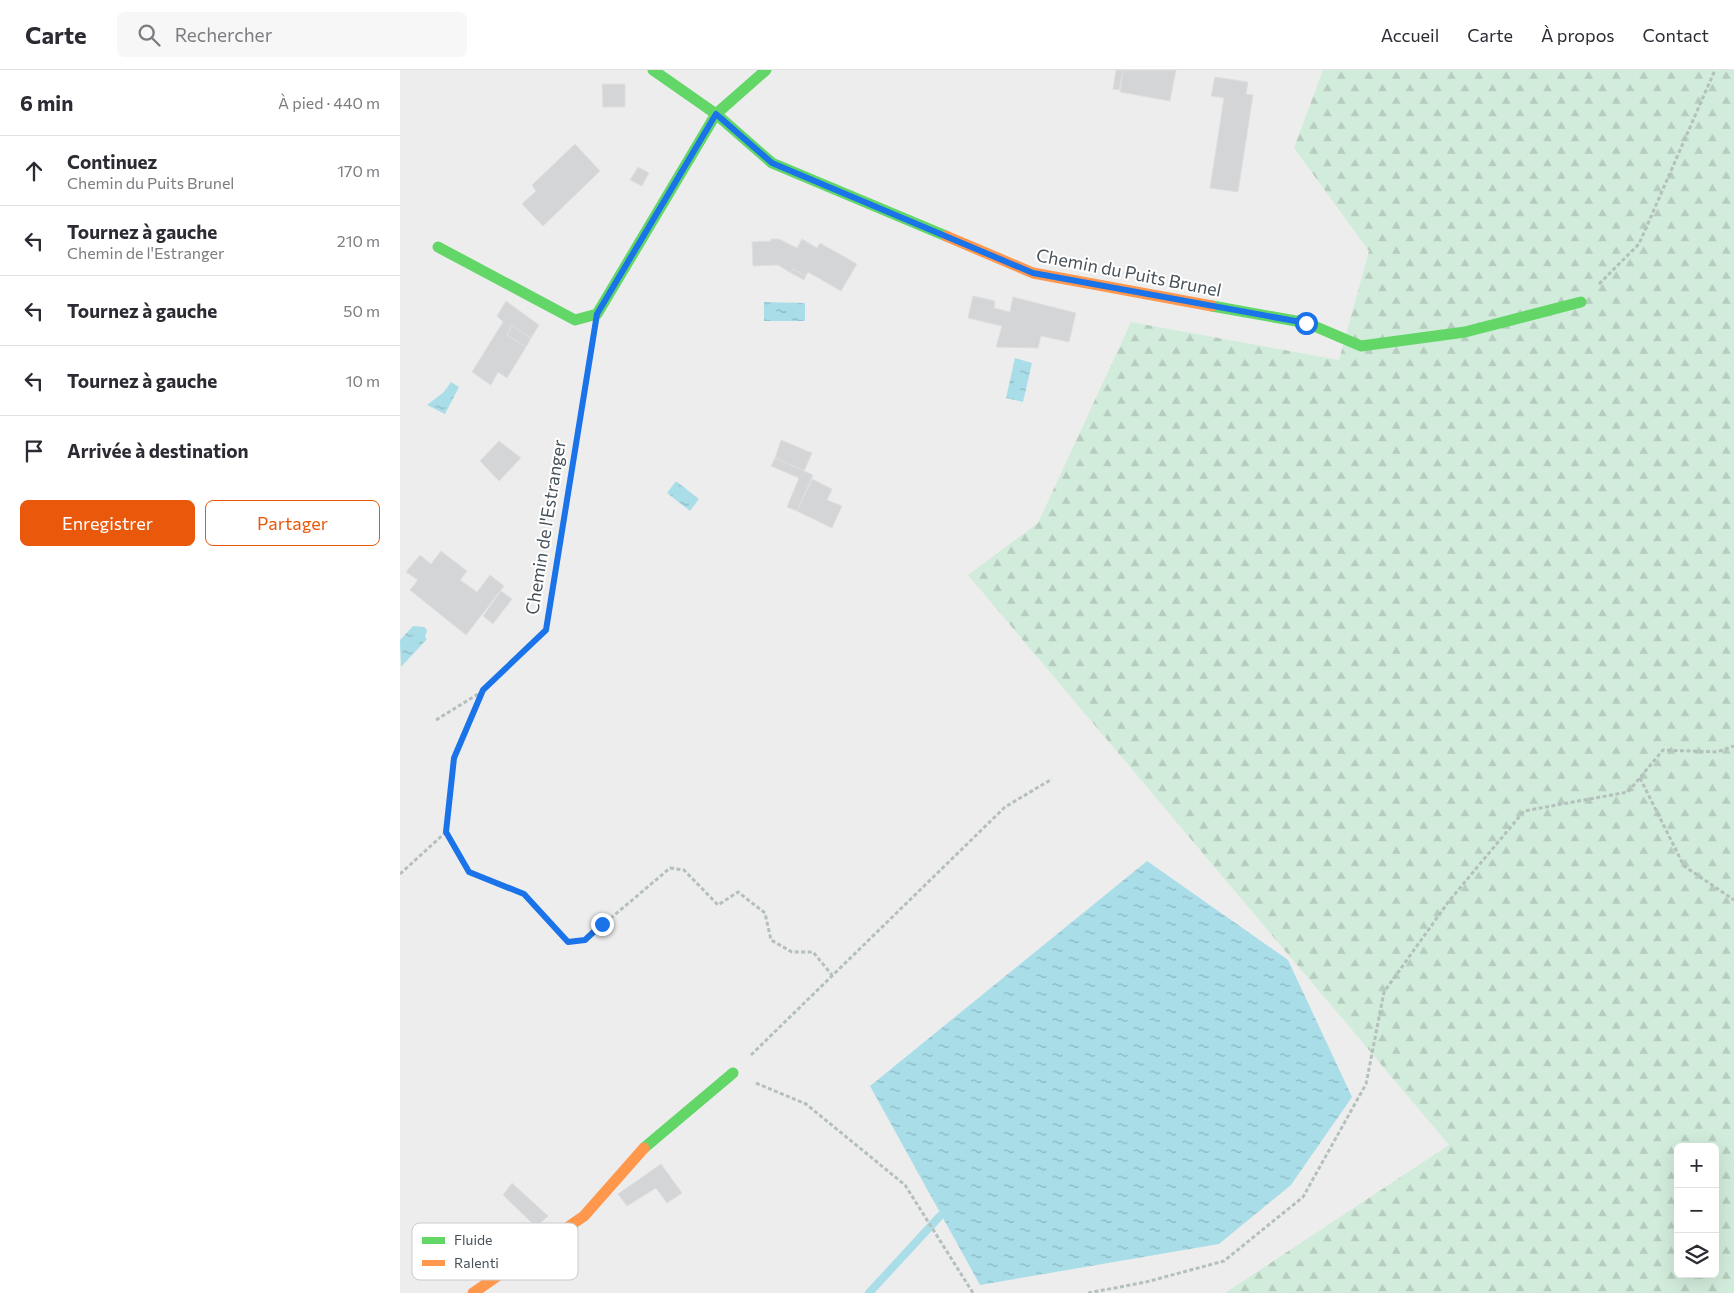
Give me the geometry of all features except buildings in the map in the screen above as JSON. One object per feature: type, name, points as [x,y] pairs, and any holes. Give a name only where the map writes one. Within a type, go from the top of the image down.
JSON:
[{"type":"street","name":"Chemin du Puits Brunel","points":[[653,70],[716,114],[772,163],[1033,273],[1306,323],[1361,346],[1465,332],[1581,302]]},
{"type":"street","points":[[438,247],[575,320],[597,314],[716,114],[766,70]]},
{"type":"street","points":[[574,1223],[584,1216],[648,1143],[732,1073]]},
{"type":"street","points":[[473,1293],[492,1280]]},
{"type":"path","points":[[1581,302],[1639,244],[1715,70]]},
{"type":"path","name":"Chemin de l'Estranger","points":[[446,832],[454,758],[483,690],[546,630],[597,314]]},
{"type":"path","points":[[436,720],[483,690]]},
{"type":"path","points":[[1088,1293],[1146,1282],[1224,1261],[1303,1197],[1366,1084],[1384,992],[1448,901],[1524,811],[1628,792],[1663,750],[1717,752],[1734,746]]},
{"type":"path","points":[[1640,778],[1684,866],[1734,900]]},
{"type":"path","points":[[973,1293],[905,1185],[806,1104],[732,1073],[1005,807],[1052,779]]},
{"type":"path","points":[[400,874],[446,832],[469,872],[524,894],[568,942],[585,940],[670,868],[684,870],[718,905],[738,892],[765,913],[771,940],[792,952],[812,952],[832,975]]},
{"type":"green space","points":[[1323,70],[1734,70],[1734,1293],[1225,1293],[1449,1145],[968,575],[1038,523],[1131,322],[1339,360],[1369,251],[1294,148]]},
{"type":"water","points":[[764,302],[805,303],[805,321],[764,321]]},
{"type":"water","points":[[1015,358],[1032,363],[1023,402],[1006,398]]},
{"type":"water","points":[[451,382],[459,387],[445,414],[427,405],[444,392]]},
{"type":"water","points":[[676,481],[699,499],[690,511],[667,493]]},
{"type":"water","points":[[413,626],[424,627],[427,630],[425,637],[427,639],[401,667],[400,640]]},
{"type":"water","points":[[1147,861],[1288,960],[1352,1097],[1291,1185],[1219,1244],[980,1285],[870,1086]]},
{"type":"waterway","points":[[869,1293],[940,1216]]},
{"type":"traffic: fast","points":[[653,70],[716,114],[772,163],[946,236]]},
{"type":"traffic: fast","points":[[438,247],[575,320],[597,314],[716,114],[766,70]]},
{"type":"traffic: fast","points":[[1212,306],[1307,323],[1361,346],[1465,332],[1581,302]]},
{"type":"traffic: fast","points":[[644,1148],[733,1073]]},
{"type":"traffic: slow","points":[[946,236],[1033,273],[1212,306]]},
{"type":"traffic: slow","points":[[574,1223],[584,1216],[644,1148]]},
{"type":"traffic: slow","points":[[473,1293],[492,1280]]},
{"type":"route","points":[[602,924],[585,940],[568,942],[524,894],[469,872],[446,832],[454,758],[483,690],[546,630],[597,314],[716,114],[772,163],[1033,273],[1306,323]]}]
